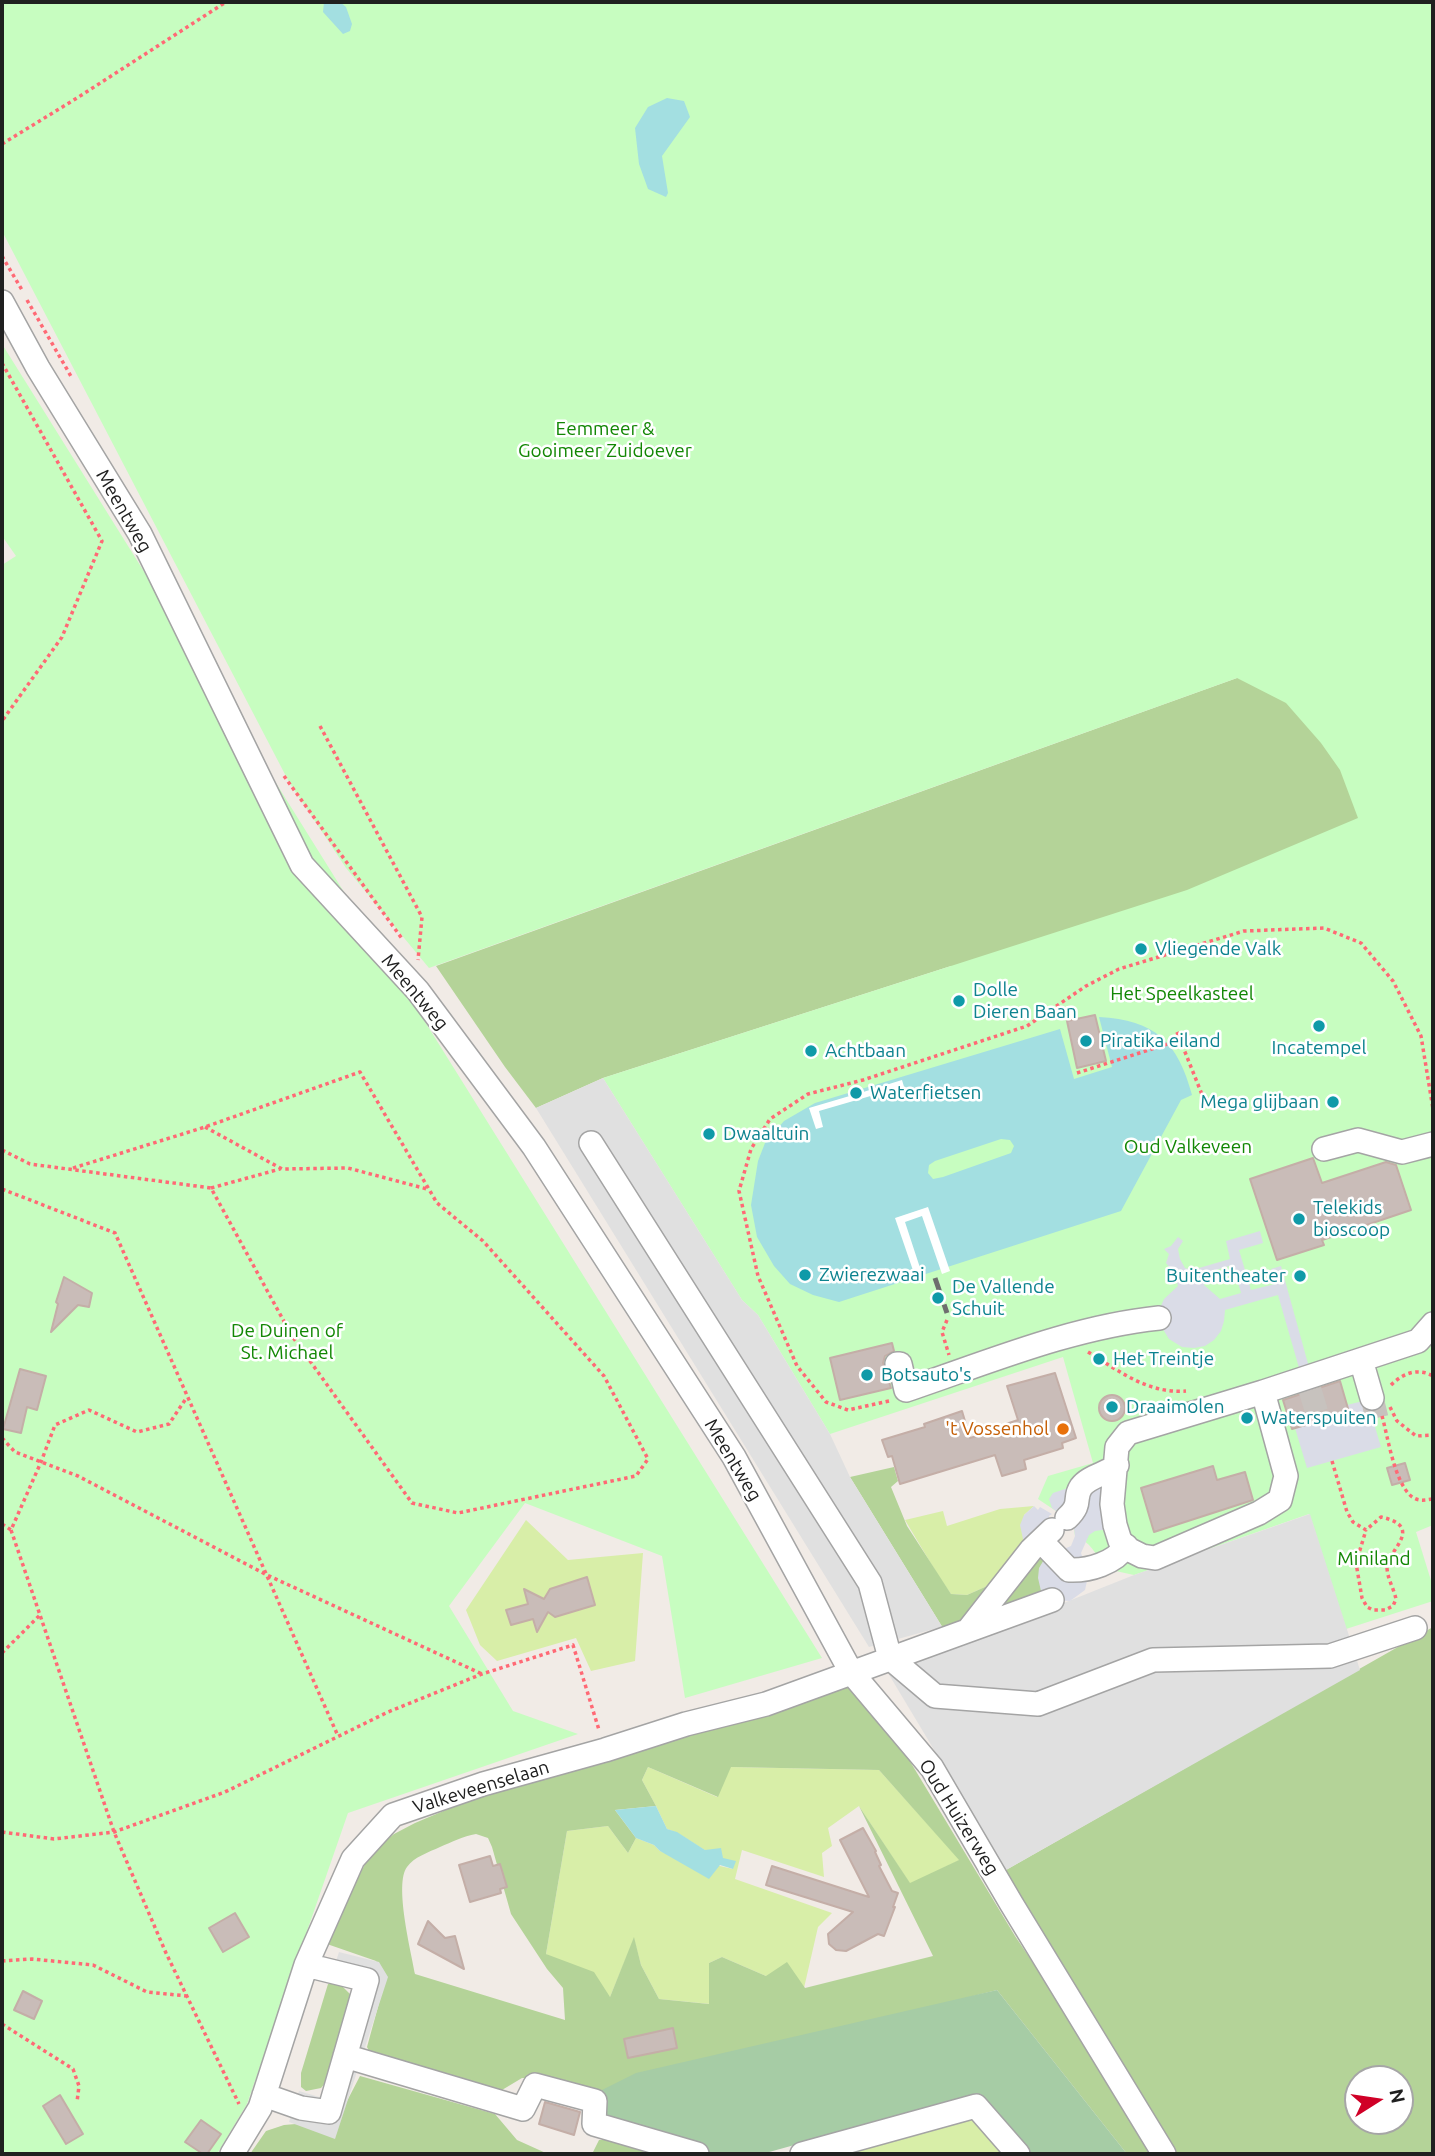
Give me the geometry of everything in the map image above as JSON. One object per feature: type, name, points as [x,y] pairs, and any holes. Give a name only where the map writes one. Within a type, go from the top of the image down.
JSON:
[{"type":"street","name":"Meentweg","points":[[2,302],[38,368],[140,534],[302,865],[418,991],[534,1147],[734,1457],[851,1672]]},
{"type":"street","points":[[1324,1149],[1358,1140],[1402,1153],[1433,1144]]},
{"type":"street","points":[[591,1143],[870,1583],[890,1658],[935,1696],[1038,1704],[1153,1660],[1330,1656],[1415,1628]]},
{"type":"street","points":[[897,1364],[900,1364],[906,1390],[1053,1340],[1107,1325],[1160,1318]]},
{"type":"street","points":[[1263,1392],[1286,1476],[1280,1500],[1259,1513],[1155,1558],[1142,1556],[1120,1541],[1112,1504],[1117,1447],[1128,1433],[1418,1341],[1433,1324]]},
{"type":"street","points":[[1362,1360],[1383,1401]]},
{"type":"street","points":[[969,1629],[1031,1550],[1076,1509],[1080,1488],[1117,1465]]},
{"type":"street","points":[[1053,1530],[1069,1570],[1080,1570],[1113,1559],[1120,1555],[1126,1546]]},
{"type":"street","points":[[851,1672],[1052,1600]]},
{"type":"street","name":"Valkeveenselaan","points":[[232,2154],[260,2108],[306,1965],[353,1859],[393,1815],[483,1784],[686,1724],[766,1704],[851,1672]]},
{"type":"street","name":"Oud Huizerweg","points":[[851,1672],[932,1768],[1164,2154]]},
{"type":"street","points":[[264,2095],[301,2108],[329,2112],[367,1980],[306,1965]]},
{"type":"street","points":[[345,2056],[523,2109],[535,2085],[595,2101],[594,2124],[697,2154]]},
{"type":"street","points":[[802,2154],[976,2106],[1018,2154]]},
{"type":"path","points":[[2,144],[226,2]]},
{"type":"path","points":[[2,363],[102,541],[62,637],[2,721]]},
{"type":"path","points":[[320,726],[422,917],[418,991]]},
{"type":"path","points":[[899,1397],[848,1410],[826,1402],[797,1366],[758,1276],[739,1191],[751,1149],[770,1119],[808,1094],[863,1080],[1027,1026],[1086,986],[1119,969],[1244,931],[1324,928],[1361,943],[1393,981],[1421,1036],[1433,1109]]},
{"type":"path","points":[[1177,1032],[1205,1101]]},
{"type":"path","points":[[1077,1073],[1180,1040]]},
{"type":"path","points":[[70,1169],[205,1127],[360,1072],[437,1203],[483,1241],[604,1376],[648,1459],[636,1476],[458,1513],[412,1503],[292,1336],[211,1188]]},
{"type":"path","points":[[205,1127],[282,1169]]},
{"type":"path","points":[[2,1150],[30,1164],[211,1188],[282,1169],[348,1168],[429,1189]]},
{"type":"path","points":[[2,1189],[115,1233],[338,1736]]},
{"type":"path","points":[[947,1320],[942,1332],[956,1373]]},
{"type":"path","points":[[1085,1350],[1147,1386],[1171,1392],[1194,1391]]},
{"type":"path","points":[[1433,1376],[1429,1373],[1409,1372],[1391,1384],[1383,1401],[1395,1466],[1402,1482],[1411,1496],[1420,1501],[1433,1499]]},
{"type":"path","points":[[11,1531],[55,1425],[89,1410],[137,1432],[169,1424],[187,1396]]},
{"type":"path","points":[[1383,1401],[1396,1421],[1416,1436],[1433,1435]]},
{"type":"path","points":[[2,1438],[15,1452],[78,1476],[267,1575],[482,1674]]},
{"type":"path","points":[[1332,1461],[1347,1512],[1353,1522],[1366,1530]]},
{"type":"path","points":[[1381,1517],[1400,1526],[1403,1535],[1400,1546],[1388,1560],[1387,1569],[1396,1600],[1393,1606],[1385,1610],[1367,1607],[1362,1598],[1356,1563],[1366,1530],[1381,1517]]},
{"type":"path","points":[[2,1524],[11,1531],[114,1832],[187,1996],[250,2126]]},
{"type":"path","points":[[2,1653],[40,1615]]},
{"type":"path","points":[[2,1832],[54,1839],[114,1832],[225,1792],[388,1712],[482,1674],[573,1645],[598,1727]]},
{"type":"path","points":[[2,1961],[32,1959],[93,1965],[147,1992],[187,1996]]},
{"type":"path","points":[[2,2024],[73,2069],[79,2086],[76,2102]]},
{"type":"green space","name":"Eemmeer & Gooimeer Zuidoever","points":[[2,2],[1433,2],[1433,1525],[1416,1532],[1433,1587],[1433,1601],[1346,1629],[1309,1514],[1134,1575],[1102,1568],[1092,1549],[1085,1541],[1075,1536],[1074,1528],[1060,1508],[1056,1511],[1038,1499],[1048,1476],[1093,1463],[1063,1357],[830,1434],[758,1315],[742,1300],[603,1078],[1187,890],[1358,818],[1340,770],[1321,743],[1286,703],[1237,678],[429,968],[346,868],[289,782],[2,231]]},
{"type":"green space","name":"Het Speelkasteel","points":[[1251,255],[1433,1153],[968,969],[951,966],[603,1078],[536,1108],[436,966],[1237,678]]},
{"type":"green space","name":"De Duinen of St. Michael","points":[[2,344],[822,1658],[685,1698],[662,1556],[525,1503],[449,1606],[513,1711],[578,1734],[348,1813],[247,2104],[217,2154],[2,2154],[2,565],[16,556],[2,536]]},
{"type":"green space","points":[[894,1467],[898,1481],[891,1487],[907,1526],[951,1594],[967,1595],[994,1583],[1039,1555],[1045,1558],[1047,1597],[946,1633],[850,1477]]},
{"type":"green space","points":[[1034,1506],[1024,1515],[1031,1550],[994,1583],[967,1595],[951,1594],[905,1520],[943,1511],[947,1526],[1000,1509]]},
{"type":"green space","points":[[526,1520],[568,1560],[643,1553],[635,1661],[591,1671],[576,1638],[497,1661],[480,1645],[466,1610]]},
{"type":"green space","points":[[1433,1627],[1433,2154],[1175,2154],[1041,1937],[1006,1870]]},
{"type":"green space","points":[[859,1681],[1015,1936],[1156,2154],[1127,2154],[997,1990],[598,2092],[544,2079],[522,2078],[497,2093],[372,2057],[367,2047],[384,1985],[376,1961],[327,1944],[329,1932],[372,1851],[394,1834],[415,1823],[479,1796]],"holes":[[[648,1767],[718,1797],[731,1767],[879,1770],[959,1860],[910,1883],[859,1806],[933,1956],[805,1988],[787,1962],[766,1976],[722,1957],[709,1963],[709,2004],[659,1999],[641,1965],[634,1937],[610,1997],[594,1972],[546,1954],[567,1831],[608,1826],[628,1853],[636,1838],[615,1810],[656,1806],[642,1780]],[[476,1834],[488,1838],[492,1847],[511,1914],[547,1969],[563,1988],[565,2020],[415,1974],[407,1935],[403,1876],[414,1860]]]},
{"type":"green space","points":[[648,1767],[717,1797],[730,1767],[879,1770],[960,1860],[910,1884],[859,1806],[828,1828],[832,1846],[822,1853],[824,1877],[742,1850],[735,1879],[832,1913],[818,1927],[804,1988],[766,1976],[722,1957],[709,1963],[710,2004],[659,1999],[641,1965],[634,1939],[610,1997],[546,1954],[567,1831],[608,1826],[628,1853],[636,1838],[667,1854],[733,1869],[726,1862],[667,1829],[642,1780]]},
{"type":"green space","points":[[338,1982],[350,1994],[348,2012],[327,2081],[321,2088],[306,2091],[301,2087],[301,2073],[328,1984]]},
{"type":"green space","points":[[997,1990],[1127,2154],[1025,2154],[971,2096],[762,2154],[715,2154],[618,2124],[609,2119],[598,2092],[636,2073]]},
{"type":"green space","points":[[360,2076],[495,2114],[517,2140],[548,2154],[250,2154],[266,2131],[284,2125],[319,2122],[346,2103]]},
{"type":"green space","points":[[977,2115],[1013,2154],[824,2154]]},
{"type":"green space","points":[[599,2140],[608,2140],[652,2154],[592,2154]]},
{"type":"shaded area","points":[[603,1078],[742,1300],[758,1315],[830,1434],[850,1477],[946,1633],[934,1629],[869,1647],[536,1108]]},
{"type":"shaded area","points":[[1260,1231],[1263,1243],[1239,1250],[1251,1290],[1275,1284],[1271,1269],[1281,1266],[1315,1389],[1306,1392],[1278,1295],[1225,1310],[1221,1331],[1205,1346],[1182,1347],[1169,1339],[1161,1326],[1160,1308],[1164,1299],[1178,1286],[1174,1273],[1166,1263],[1169,1254],[1164,1249],[1171,1246],[1178,1237],[1183,1241],[1178,1249],[1180,1259],[1185,1268],[1192,1270],[1230,1259],[1226,1241]],"holes":[[[1233,1265],[1241,1293],[1220,1299],[1204,1285],[1205,1273]]]},
{"type":"shaded area","points":[[1367,1400],[1381,1447],[1307,1468],[1295,1428],[1349,1412],[1347,1405]]},
{"type":"shaded area","points":[[1108,1465],[1121,1465],[1118,1516],[1124,1540],[1130,1546],[1128,1559],[1089,1572],[1085,1590],[1070,1601],[1052,1600],[1041,1591],[1038,1578],[1039,1568],[1045,1558],[1031,1550],[1023,1539],[1020,1525],[1024,1515],[1034,1506],[1038,1510],[1040,1507],[1052,1514],[1049,1516],[1048,1525],[1056,1534],[1052,1543],[1064,1549],[1071,1546],[1075,1536],[1074,1528],[1060,1508],[1056,1511],[1052,1508],[1049,1499],[1053,1493],[1071,1487],[1078,1476]],"holes":[[[1095,1531],[1110,1531],[1116,1542],[1111,1555],[1089,1563],[1084,1562],[1081,1553],[1089,1535]]]},
{"type":"shaded area","points":[[1310,1514],[1360,1670],[1006,1870],[888,1673],[1134,1575]]},
{"type":"shaded area","points":[[339,1952],[379,1962],[388,1977],[335,2139],[289,2122],[299,2091],[326,2099],[356,1988],[330,1980]]},
{"type":"water","points":[[324,2],[340,2],[346,7],[352,24],[350,31],[343,34],[323,12]]},
{"type":"water","points":[[667,98],[684,101],[690,117],[662,156],[668,193],[666,197],[648,189],[639,164],[635,128],[648,107]]},
{"type":"water","points":[[1099,1017],[1135,1023],[1161,1037],[1179,1061],[1192,1095],[1181,1100],[1121,1211],[839,1302],[813,1295],[790,1284],[774,1266],[757,1237],[751,1205],[758,1161],[765,1143],[784,1121],[815,1103],[1060,1029],[1074,1079],[1112,1067]],"holes":[[[1001,1139],[1010,1140],[1014,1146],[1011,1153],[943,1177],[933,1179],[928,1173],[929,1165],[935,1161]]]},
{"type":"water","points":[[656,1806],[667,1829],[677,1832],[705,1850],[721,1848],[723,1858],[736,1861],[733,1869],[720,1865],[709,1879],[654,1845],[636,1838],[615,1810]]},
{"type":"pier","points":[[902,1080],[908,1100],[902,1101],[898,1088],[819,1111],[823,1127],[816,1129],[809,1108],[853,1095],[852,1091],[858,1089],[860,1093]]},
{"type":"pier","points":[[928,1207],[950,1271],[942,1274],[922,1216],[905,1222],[924,1280],[917,1282],[895,1218]]},
{"type":"building","name":"Piratika eiland","points":[[1095,1015],[1106,1061],[1077,1068],[1067,1021]]},
{"type":"building","points":[[1313,1158],[1322,1183],[1386,1162],[1396,1165],[1411,1210],[1322,1240],[1324,1245],[1277,1260],[1250,1179]]},
{"type":"building","points":[[64,1277],[92,1293],[89,1307],[78,1305],[51,1332],[58,1304],[56,1302]]},
{"type":"building","name":"Botsauto's","points":[[892,1343],[894,1351],[885,1356],[883,1363],[891,1388],[840,1400],[830,1358]]},
{"type":"building","points":[[20,1369],[46,1376],[37,1410],[27,1407],[21,1433],[3,1429]]},
{"type":"building","points":[[1055,1373],[1076,1438],[1062,1443],[1063,1448],[1024,1460],[1026,1469],[1002,1476],[995,1455],[900,1484],[892,1456],[888,1457],[882,1440],[925,1427],[924,1424],[962,1411],[970,1438],[1004,1428],[1003,1425],[1018,1420],[1007,1386]]},
{"type":"building","points":[[1340,1381],[1349,1412],[1292,1429],[1283,1400]]},
{"type":"building","name":"Draaimolen","points":[[1112,1395],[1121,1399],[1125,1408],[1121,1417],[1112,1421],[1103,1417],[1099,1408],[1103,1399]]},
{"type":"building","points":[[1405,1463],[1410,1480],[1392,1485],[1387,1468]]},
{"type":"building","points":[[1213,1466],[1217,1480],[1245,1472],[1253,1500],[1154,1532],[1141,1488]]},
{"type":"building","points":[[587,1577],[595,1605],[555,1617],[548,1612],[537,1632],[533,1619],[511,1625],[506,1610],[528,1604],[524,1589],[544,1599],[550,1589]]},
{"type":"building","points":[[863,1828],[876,1851],[881,1865],[879,1866],[892,1891],[898,1893],[895,1907],[884,1936],[878,1934],[846,1951],[836,1950],[829,1944],[828,1934],[853,1912],[766,1885],[772,1866],[869,1897],[840,1840]]},
{"type":"building","points":[[490,1856],[493,1866],[500,1864],[507,1887],[500,1889],[501,1893],[470,1902],[459,1865]]},
{"type":"building","points":[[235,1913],[249,1937],[223,1952],[209,1928]]},
{"type":"building","points":[[428,1921],[445,1938],[455,1936],[464,1969],[418,1944]]},
{"type":"building","points":[[23,1991],[42,2001],[34,2019],[14,2010]]},
{"type":"building","points":[[673,2028],[677,2048],[628,2058],[624,2039]]},
{"type":"building","points":[[60,2095],[83,2134],[66,2144],[43,2106]]},
{"type":"building","points":[[545,2102],[580,2112],[574,2135],[539,2124]]},
{"type":"building","points":[[201,2120],[221,2134],[207,2154],[185,2142]]},
{"type":"tunnel","points":[[1310,1390],[1319,1420]]},
{"type":"tunnel","points":[[1372,1398],[1377,1418]]},
{"type":"railway","points":[[935,1278],[947,1313]]},
{"type":"place","name":"Vliegende Valk","points":[[1141,949]]},
{"type":"place","name":"Dolle Dieren Baan","points":[[959,1001]]},
{"type":"place","name":"Incatempel","points":[[1319,1026]]},
{"type":"place","name":"Piratika eiland","points":[[1086,1041]]},
{"type":"place","name":"Achtbaan","points":[[811,1051]]},
{"type":"place","name":"Waterfietsen","points":[[856,1093]]},
{"type":"place","name":"Mega glijbaan","points":[[1333,1102]]},
{"type":"place","name":"Dwaaltuin","points":[[709,1134]]},
{"type":"place","name":"Telekids bioscoop","points":[[1299,1219]]},
{"type":"place","name":"Zwierezwaai","points":[[805,1275]]},
{"type":"place","name":"Buitentheater","points":[[1300,1276]]},
{"type":"place","name":"De Vallende Schuit","points":[[938,1298]]},
{"type":"place","name":"Het Treintje","points":[[1099,1359]]},
{"type":"place","name":"Botsauto's","points":[[867,1375]]},
{"type":"place","name":"Draaimolen","points":[[1112,1407]]},
{"type":"place","name":"Waterspuiten","points":[[1247,1418]]},
{"type":"place","name":"'t Vossenhol","points":[[1063,1429]]},
{"type":"park label","name":"Oud Valkeveen","points":[[1188,1147]]},
{"type":"park label","name":"Miniland","points":[[1374,1559]]}]
